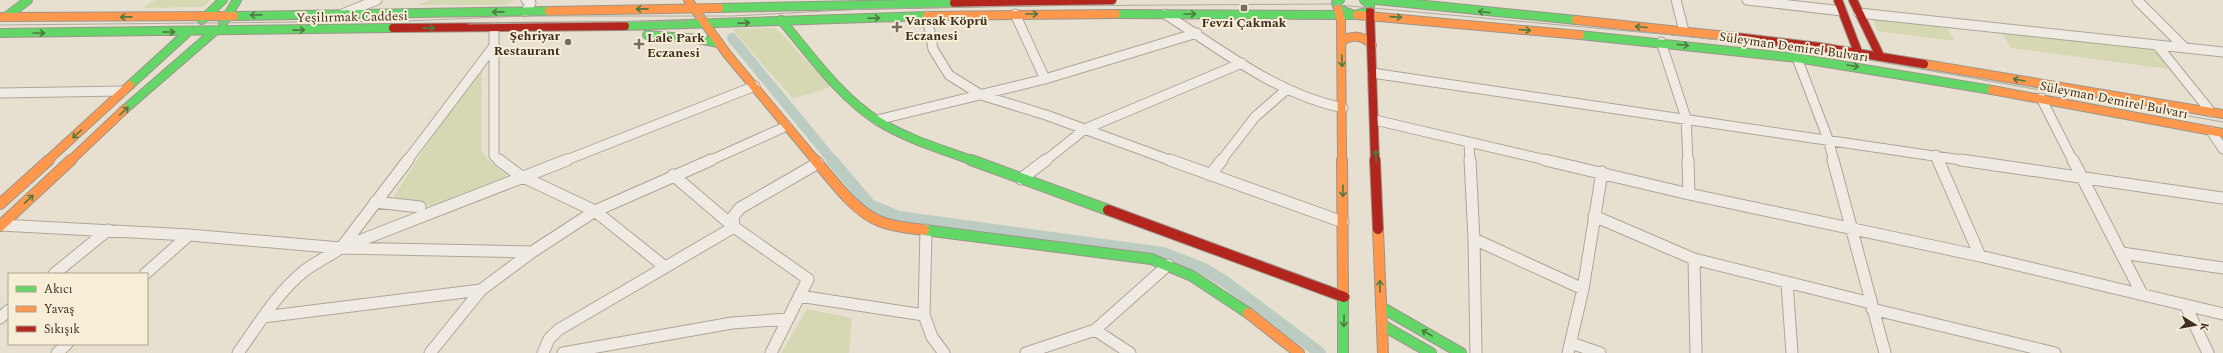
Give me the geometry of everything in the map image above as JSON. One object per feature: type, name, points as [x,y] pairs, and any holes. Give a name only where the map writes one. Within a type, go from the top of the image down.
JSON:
[{"type":"main road","points":[[3,17],[28,0]]},
{"type":"main road","points":[[0,204],[223,0]]},
{"type":"main road","points":[[0,225],[158,79],[215,31],[228,16],[237,0]]},
{"type":"main road","points":[[658,9],[678,0]]},
{"type":"main road","points":[[688,0],[719,43],[818,163],[864,212],[874,219],[891,224],[926,230],[1133,256],[1168,265],[1208,284],[1299,353]]},
{"type":"main road","points":[[695,8],[758,4],[1112,0]]},
{"type":"main road","points":[[1838,0],[1858,52]]},
{"type":"main road","points":[[1853,0],[1880,56]]},
{"type":"main road","points":[[1338,5],[1341,42],[1343,108],[1343,353]]},
{"type":"main road","name":"Süleyman Demirel Bulvarı","points":[[705,25],[781,20],[927,16],[1015,14],[1165,14],[1338,5],[1354,15],[1370,5],[1542,18],[1684,31],[1858,52],[2223,114]]},
{"type":"main road","points":[[1370,5],[1383,353]]},
{"type":"main road","name":"Süleyman Demirel Bulvarı","points":[[1370,5],[1797,58],[2041,98],[2223,133]]},
{"type":"main road","name":"Yeşilırmak Caddesi","points":[[3,17],[228,16],[695,8]]},
{"type":"main road","points":[[781,20],[843,93],[877,120],[904,136],[1344,297]]},
{"type":"main road","name":"Yeşilırmak Caddesi","points":[[0,33],[705,25]]},
{"type":"main road","points":[[541,27],[698,39],[719,43]]},
{"type":"main road","points":[[1341,42],[1350,37],[1360,37],[1369,40],[1372,45]]},
{"type":"main road","points":[[1381,307],[1461,353]]},
{"type":"main road","points":[[1382,325],[1427,352]]},
{"type":"street","points":[[342,14],[377,0]]},
{"type":"street","points":[[525,12],[528,2],[541,0]]},
{"type":"street","points":[[1676,0],[1684,31]]},
{"type":"street","points":[[1747,0],[1842,11]]},
{"type":"street","points":[[2137,0],[2184,48]]},
{"type":"street","points":[[1859,13],[2223,52]]},
{"type":"street","points":[[1015,14],[1045,79]]},
{"type":"street","points":[[1165,14],[1242,63],[1287,89],[1332,107],[1343,108]]},
{"type":"street","points":[[927,16],[933,49],[948,75],[981,95],[1085,129],[1343,222]]},
{"type":"street","points":[[494,27],[494,156],[522,176],[595,211],[665,267]]},
{"type":"street","points":[[877,120],[1045,79],[1197,33]]},
{"type":"street","points":[[1661,42],[1686,118],[1689,194]]},
{"type":"street","points":[[2157,45],[2211,112]]},
{"type":"street","points":[[341,248],[494,46]]},
{"type":"street","points":[[1797,58],[1828,139],[1850,229],[1885,353]]},
{"type":"street","points":[[1021,179],[1085,129],[1242,63]]},
{"type":"street","points":[[1372,73],[2223,198]]},
{"type":"street","points":[[238,353],[263,317],[300,274],[341,248],[755,86]]},
{"type":"street","points":[[1210,175],[1255,117],[1287,89]]},
{"type":"street","points":[[1,93],[123,92]]},
{"type":"street","points":[[2041,98],[2142,294]]},
{"type":"street","points":[[1375,120],[1469,143],[1602,172],[1689,194],[1980,256],[2223,314]]},
{"type":"street","points":[[430,353],[481,290],[532,252],[595,211],[788,126]]},
{"type":"street","points":[[2211,131],[2223,149]]},
{"type":"street","points":[[1469,143],[1474,239],[1476,353]]},
{"type":"street","points":[[1936,155],[1980,256]]},
{"type":"street","points":[[734,227],[733,217],[740,208],[818,163]]},
{"type":"street","points":[[1600,353],[1569,348],[1583,288],[1602,172]]},
{"type":"street","points":[[674,175],[734,227],[808,279],[771,353]]},
{"type":"street","points":[[375,202],[420,207]]},
{"type":"street","points":[[1594,216],[1694,258],[2055,353]]},
{"type":"street","points":[[0,225],[188,235],[341,248],[532,252]]},
{"type":"street","points":[[543,353],[549,340],[558,330],[734,227]]},
{"type":"street","points":[[55,273],[108,230]]},
{"type":"street","points":[[926,230],[924,315],[932,337],[944,353]]},
{"type":"street","points":[[146,273],[188,235]]},
{"type":"street","points":[[1474,239],[1583,288]]},
{"type":"street","points":[[2122,253],[2223,268]]},
{"type":"street","points":[[1694,258],[1696,353]]},
{"type":"street","points":[[1026,353],[1095,330],[1168,265]]},
{"type":"street","points":[[1787,282],[1792,353]]},
{"type":"street","points":[[263,317],[481,290]]},
{"type":"street","points":[[799,296],[924,315]]},
{"type":"street","points":[[2186,306],[2208,353]]},
{"type":"street","points":[[0,318],[8,311]]},
{"type":"street","points":[[563,353],[732,323],[788,319]]},
{"type":"street","points":[[1095,330],[1130,353]]},
{"type":"street","points":[[57,353],[66,345]]},
{"type":"green space","points":[[155,0],[211,0],[203,7],[143,8]]},
{"type":"green space","points":[[429,0],[515,0],[504,5],[418,5]]},
{"type":"green space","points":[[1873,18],[1945,25],[1955,41],[1877,31]]},
{"type":"green space","points":[[776,28],[831,87],[793,99],[732,29]]},
{"type":"green space","points":[[2001,32],[2155,49],[2168,69],[2011,48]]},
{"type":"green space","points":[[482,71],[481,150],[487,159],[507,176],[432,206],[391,201],[472,74]]},
{"type":"green space","points":[[807,309],[852,318],[849,353],[781,353]]},
{"type":"waterway","points":[[732,38],[833,161]]},
{"type":"waterway","points":[[832,160],[870,205],[899,217],[1163,253],[1202,268],[1224,281],[1320,353]]},
{"type":"tram line","points":[[0,25],[404,21],[525,16],[732,16],[864,9],[1016,6],[1328,4],[1672,35],[1812,50],[2223,122]]},
{"type":"tram line","points":[[468,24],[688,21]]},
{"type":"traffic: fast","points":[[6,17],[28,0]]},
{"type":"traffic: fast","points":[[202,20],[223,0]]},
{"type":"traffic: fast","points":[[223,23],[237,0]]},
{"type":"traffic: fast","points":[[1340,0],[1336,3],[1338,9],[1354,15],[1370,11],[1370,5],[1364,0]]},
{"type":"traffic: fast","points":[[1376,0],[1576,20]]},
{"type":"traffic: fast","points":[[719,8],[954,3]]},
{"type":"traffic: fast","points":[[234,16],[549,11]]},
{"type":"traffic: fast","points":[[1116,14],[1351,15]]},
{"type":"traffic: fast","points":[[625,26],[927,16]]},
{"type":"traffic: fast","points":[[781,20],[843,93],[877,120],[904,135],[1108,210]]},
{"type":"traffic: fast","points":[[0,33],[393,28]]},
{"type":"traffic: fast","points":[[125,109],[215,31]]},
{"type":"traffic: fast","points":[[130,85],[188,32]]},
{"type":"traffic: fast","points":[[647,35],[698,39],[719,43]]},
{"type":"traffic: fast","points":[[1580,35],[1797,58],[1992,90]]},
{"type":"traffic: fast","points":[[924,230],[1151,259],[1192,276],[1248,313]]},
{"type":"traffic: fast","points":[[1343,295],[1343,353]]},
{"type":"traffic: fast","points":[[1381,307],[1461,353]]},
{"type":"traffic: fast","points":[[1382,325],[1431,353]]},
{"type":"traffic: slow","points":[[688,0],[727,54],[824,170],[854,202],[873,218],[879,221],[891,225],[924,230]]},
{"type":"traffic: slow","points":[[549,11],[719,8]]},
{"type":"traffic: slow","points":[[1338,9],[1341,21],[1343,295]]},
{"type":"traffic: slow","points":[[927,16],[1116,14]]},
{"type":"traffic: slow","points":[[1357,15],[1580,35]]},
{"type":"traffic: slow","points":[[0,17],[234,16]]},
{"type":"traffic: slow","points":[[1576,20],[1736,37]]},
{"type":"traffic: slow","points":[[1341,42],[1349,37],[1357,36],[1365,39],[1372,45]]},
{"type":"traffic: slow","points":[[1924,64],[2223,114]]},
{"type":"traffic: slow","points":[[0,204],[130,85]]},
{"type":"traffic: slow","points":[[1992,90],[2223,133]]},
{"type":"traffic: slow","points":[[0,226],[125,109]]},
{"type":"traffic: slow","points":[[1378,229],[1383,353]]},
{"type":"traffic: slow","points":[[1248,313],[1299,353]]},
{"type":"traffic: jam","points":[[954,3],[1112,0]]},
{"type":"traffic: jam","points":[[1838,0],[1858,52]]},
{"type":"traffic: jam","points":[[1853,0],[1880,56]]},
{"type":"traffic: jam","points":[[1370,11],[1378,229]]},
{"type":"traffic: jam","points":[[393,28],[625,26]]},
{"type":"traffic: jam","points":[[1736,37],[1820,47],[1924,64]]},
{"type":"traffic: jam","points":[[1108,210],[1344,297]]},
{"type":"place","name":"Fevzi Çakmak","points":[[1244,8]]},
{"type":"place","name":"Varsak Köprü Eczanesi","points":[[897,27]]},
{"type":"place","name":"Şehriyar Restaurant","points":[[568,42]]},
{"type":"place","name":"Lale Park Eczanesi","points":[[639,44]]}]
